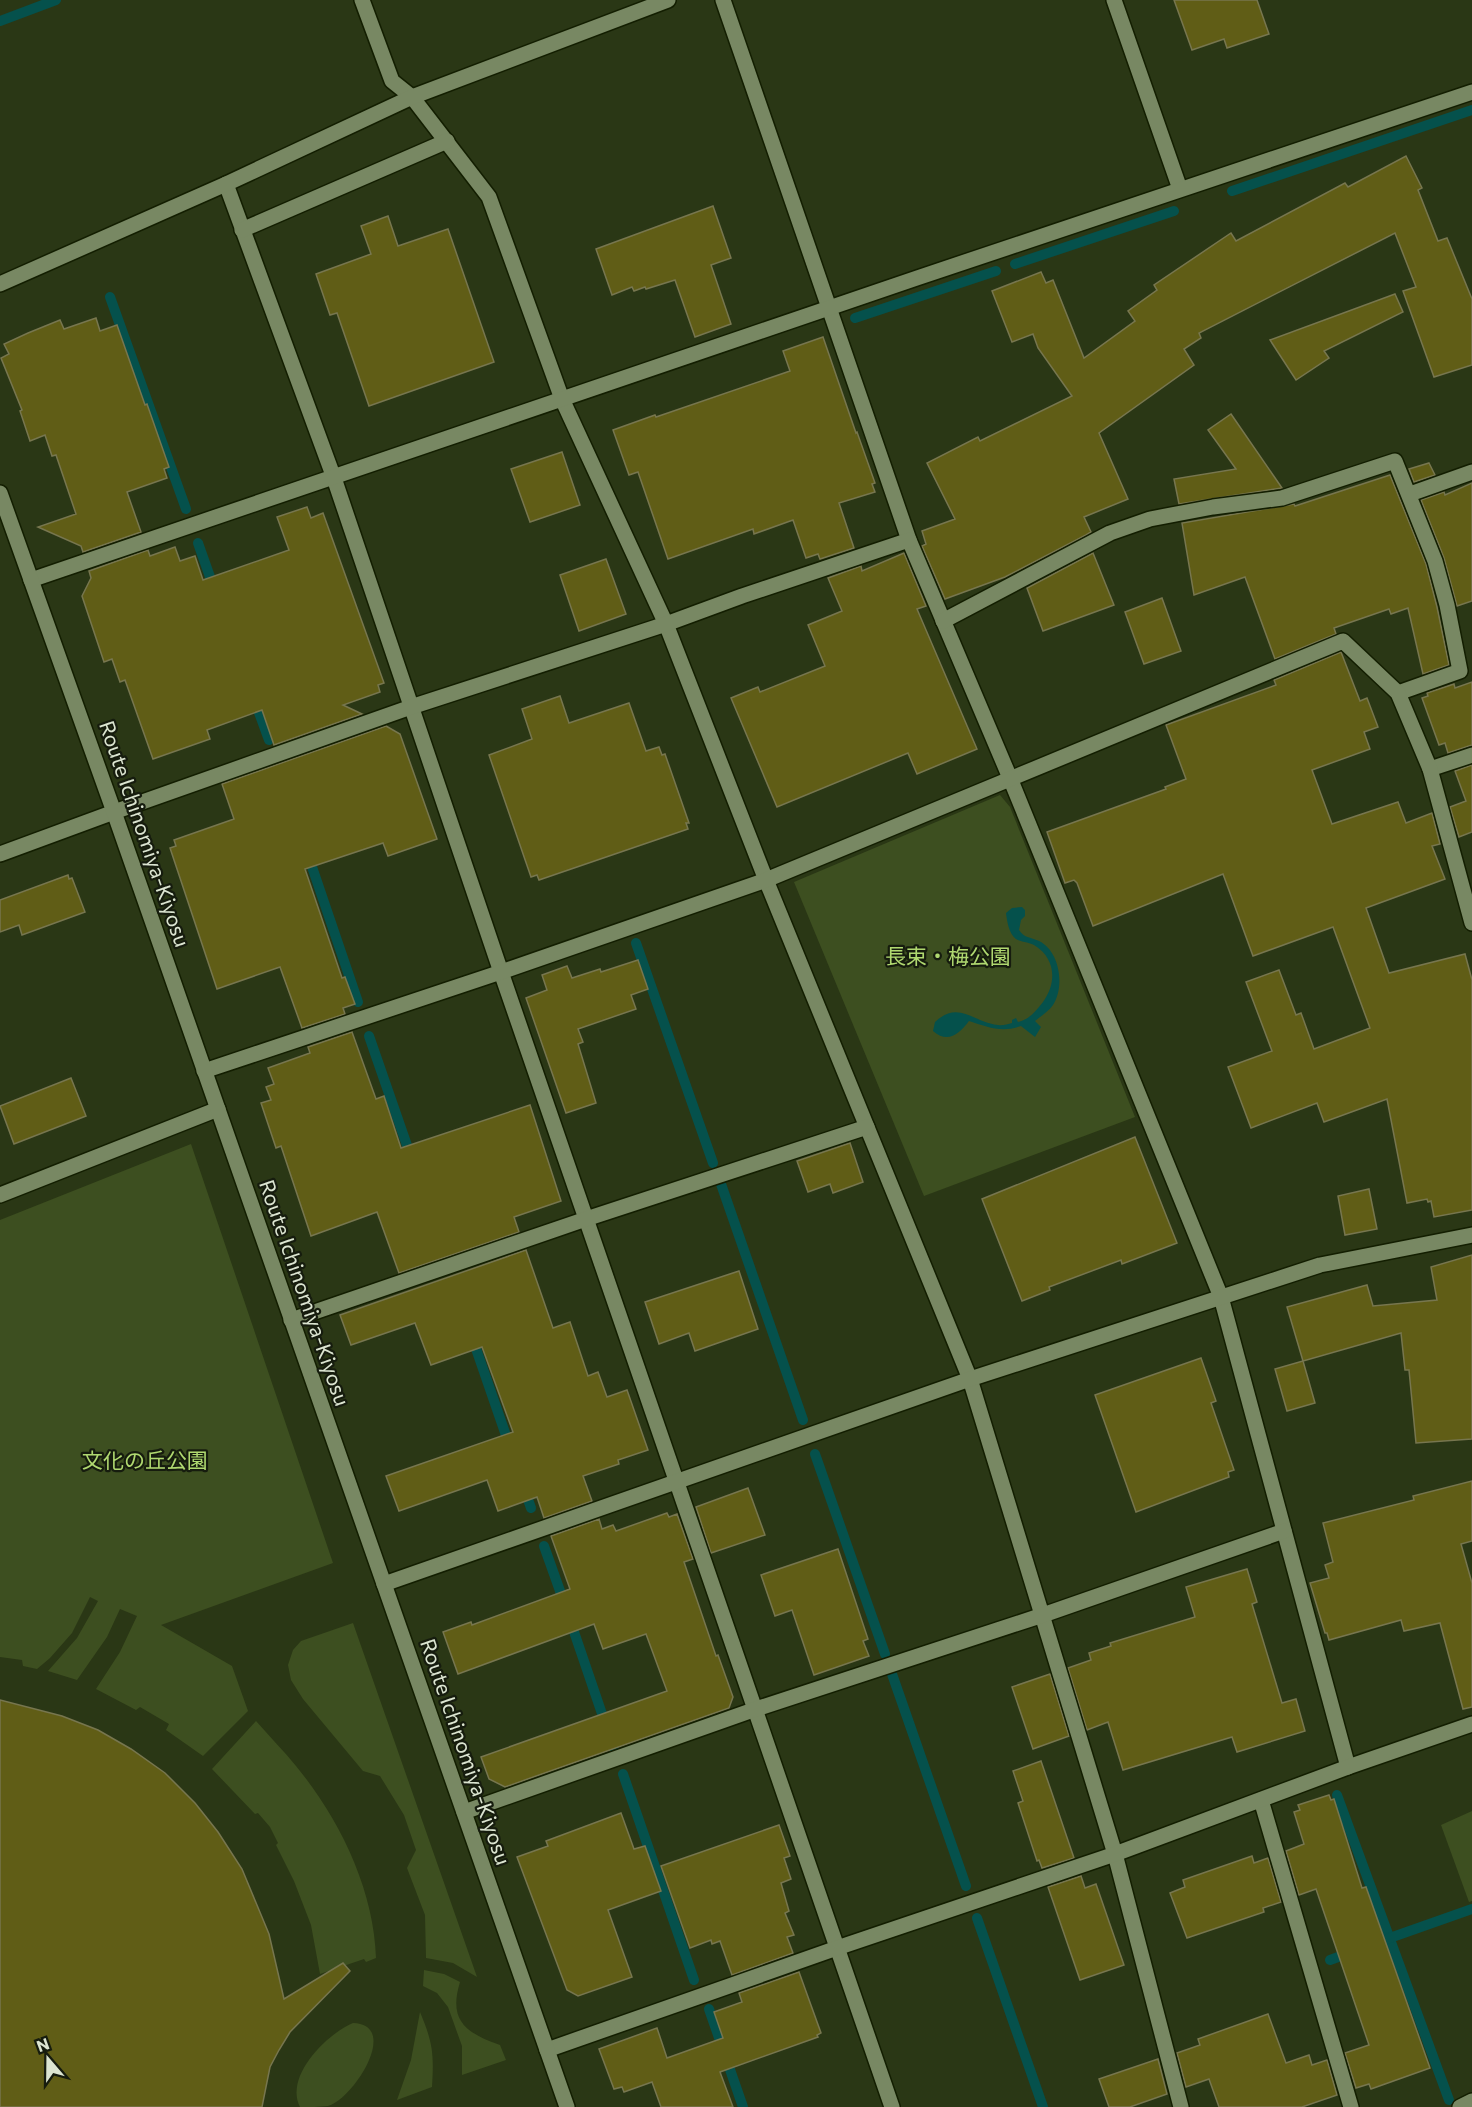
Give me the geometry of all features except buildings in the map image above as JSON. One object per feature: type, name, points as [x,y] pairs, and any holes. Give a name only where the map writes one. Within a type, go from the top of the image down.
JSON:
[{"type":"street","points":[[362,0],[392,81],[412,96],[489,197],[562,399],[666,624],[766,880],[970,1379],[1115,1854],[1181,2107]]},
{"type":"street","points":[[0,284],[226,184],[412,96],[668,0]]},
{"type":"street","points":[[723,0],[909,540],[1010,778],[1221,1297],[1348,1767]]},
{"type":"street","points":[[1114,0],[1180,189]]},
{"type":"street","points":[[31,580],[828,308],[1472,92]]},
{"type":"street","points":[[242,230],[447,141]]},
{"type":"street","points":[[226,184],[334,478],[501,972],[892,2107]]},
{"type":"street","points":[[944,621],[1110,533],[1150,519],[1213,507],[1282,498],[1395,461],[1435,561],[1447,605],[1460,671],[1398,693]]},
{"type":"street","points":[[1410,494],[1472,472]]},
{"type":"street","name":"Route Ichinomiya-Kiyosu","points":[[0,493],[114,812],[567,2107]]},
{"type":"street","points":[[0,854],[411,706],[666,624],[909,540]]},
{"type":"street","points":[[204,1071],[501,972],[766,880],[1343,641],[1398,693],[1430,769],[1472,923]]},
{"type":"street","points":[[1430,769],[1472,754]]},
{"type":"street","points":[[0,1195],[218,1109]]},
{"type":"street","points":[[291,1320],[586,1219],[867,1127]]},
{"type":"street","points":[[384,1584],[970,1379],[1320,1265],[1472,1235]]},
{"type":"street","points":[[464,1812],[756,1708],[1043,1615],[1284,1531]]},
{"type":"street","points":[[547,2050],[837,1948],[1115,1854],[1348,1767],[1472,1724]]},
{"type":"street","points":[[1261,1800],[1351,2107]]},
{"type":"street","points":[[1460,2107],[1472,2102]]},
{"type":"green space","name":"長束・梅公園","points":[[1000,795],[1010,807],[1135,1117],[924,1196],[794,882]]},
{"type":"green space","name":"文化の丘公園","points":[[191,1144],[333,1563],[161,1625],[232,1666],[248,1711],[203,1756],[166,1730],[169,1724],[140,1707],[136,1710],[96,1689],[120,1652],[137,1616],[120,1609],[107,1637],[77,1680],[48,1671],[77,1638],[98,1601],[90,1597],[72,1633],[37,1669],[23,1666],[22,1660],[0,1657],[0,1220]]},
{"type":"green space","points":[[353,1623],[477,1977],[453,1963],[426,1958],[425,1915],[407,1868],[416,1850],[404,1815],[380,1776],[363,1771],[303,1699],[291,1680],[288,1665],[293,1650],[301,1641]]},
{"type":"green space","points":[[256,1721],[312,1786],[340,1831],[369,1906],[376,1958],[366,1962],[364,1959],[320,1974],[311,1925],[270,1827],[212,1769]]},
{"type":"green space","points":[[1472,1811],[1472,1901],[1469,1902],[1441,1825]]},
{"type":"green space","points":[[424,1970],[444,1974],[460,1982],[456,2007],[458,2016],[469,2030],[500,2045],[506,2060],[462,2075],[462,2046],[448,2007],[437,1993],[423,1986]]},
{"type":"green space","points":[[420,2012],[432,2049],[432,2087],[397,2100],[411,2060]]},
{"type":"green space","points":[[353,2023],[367,2027],[373,2036],[373,2048],[360,2077],[338,2101],[328,2106],[300,2107],[297,2095],[298,2082],[303,2070],[321,2046]]},
{"type":"water","points":[[1022,907],[1025,910],[1025,916],[1021,920],[1019,930],[1025,936],[1039,941],[1052,953],[1059,979],[1059,989],[1053,1005],[1035,1021],[1041,1027],[1035,1037],[1021,1026],[1001,1029],[969,1021],[953,1036],[938,1035],[933,1031],[935,1022],[951,1013],[959,1012],[989,1023],[1003,1025],[1012,1023],[1012,1020],[1016,1018],[1018,1022],[1026,1019],[1048,995],[1052,971],[1047,957],[1034,945],[1018,940],[1010,931],[1006,913],[1012,908]]},
{"type":"waterway","points":[[0,21],[56,0]]},
{"type":"waterway","points":[[1232,191],[1472,110]]},
{"type":"waterway","points":[[1015,264],[1174,211]]},
{"type":"waterway","points":[[855,318],[996,271]]},
{"type":"waterway","points":[[110,297],[186,509]]},
{"type":"waterway","points":[[198,543],[215,591]]},
{"type":"waterway","points":[[254,699],[269,740]]},
{"type":"waterway","points":[[308,855],[358,1002]]},
{"type":"waterway","points":[[636,943],[713,1163]]},
{"type":"waterway","points":[[369,1036],[411,1157]]},
{"type":"waterway","points":[[721,1184],[803,1420]]},
{"type":"waterway","points":[[472,1337],[510,1447]]},
{"type":"waterway","points":[[815,1454],[885,1654]]},
{"type":"waterway","points":[[524,1488],[531,1508]]},
{"type":"waterway","points":[[544,1546],[565,1605]]},
{"type":"waterway","points":[[570,1620],[614,1749]]},
{"type":"waterway","points":[[892,1674],[966,1886]]},
{"type":"waterway","points":[[623,1774],[694,1980]]},
{"type":"waterway","points":[[1337,1795],[1449,2100]]},
{"type":"waterway","points":[[1384,1940],[1472,1909]]},
{"type":"waterway","points":[[977,1918],[1043,2107]]},
{"type":"waterway","points":[[1330,1960],[1352,1952]]},
{"type":"waterway","points":[[709,2009],[743,2107]]}]
